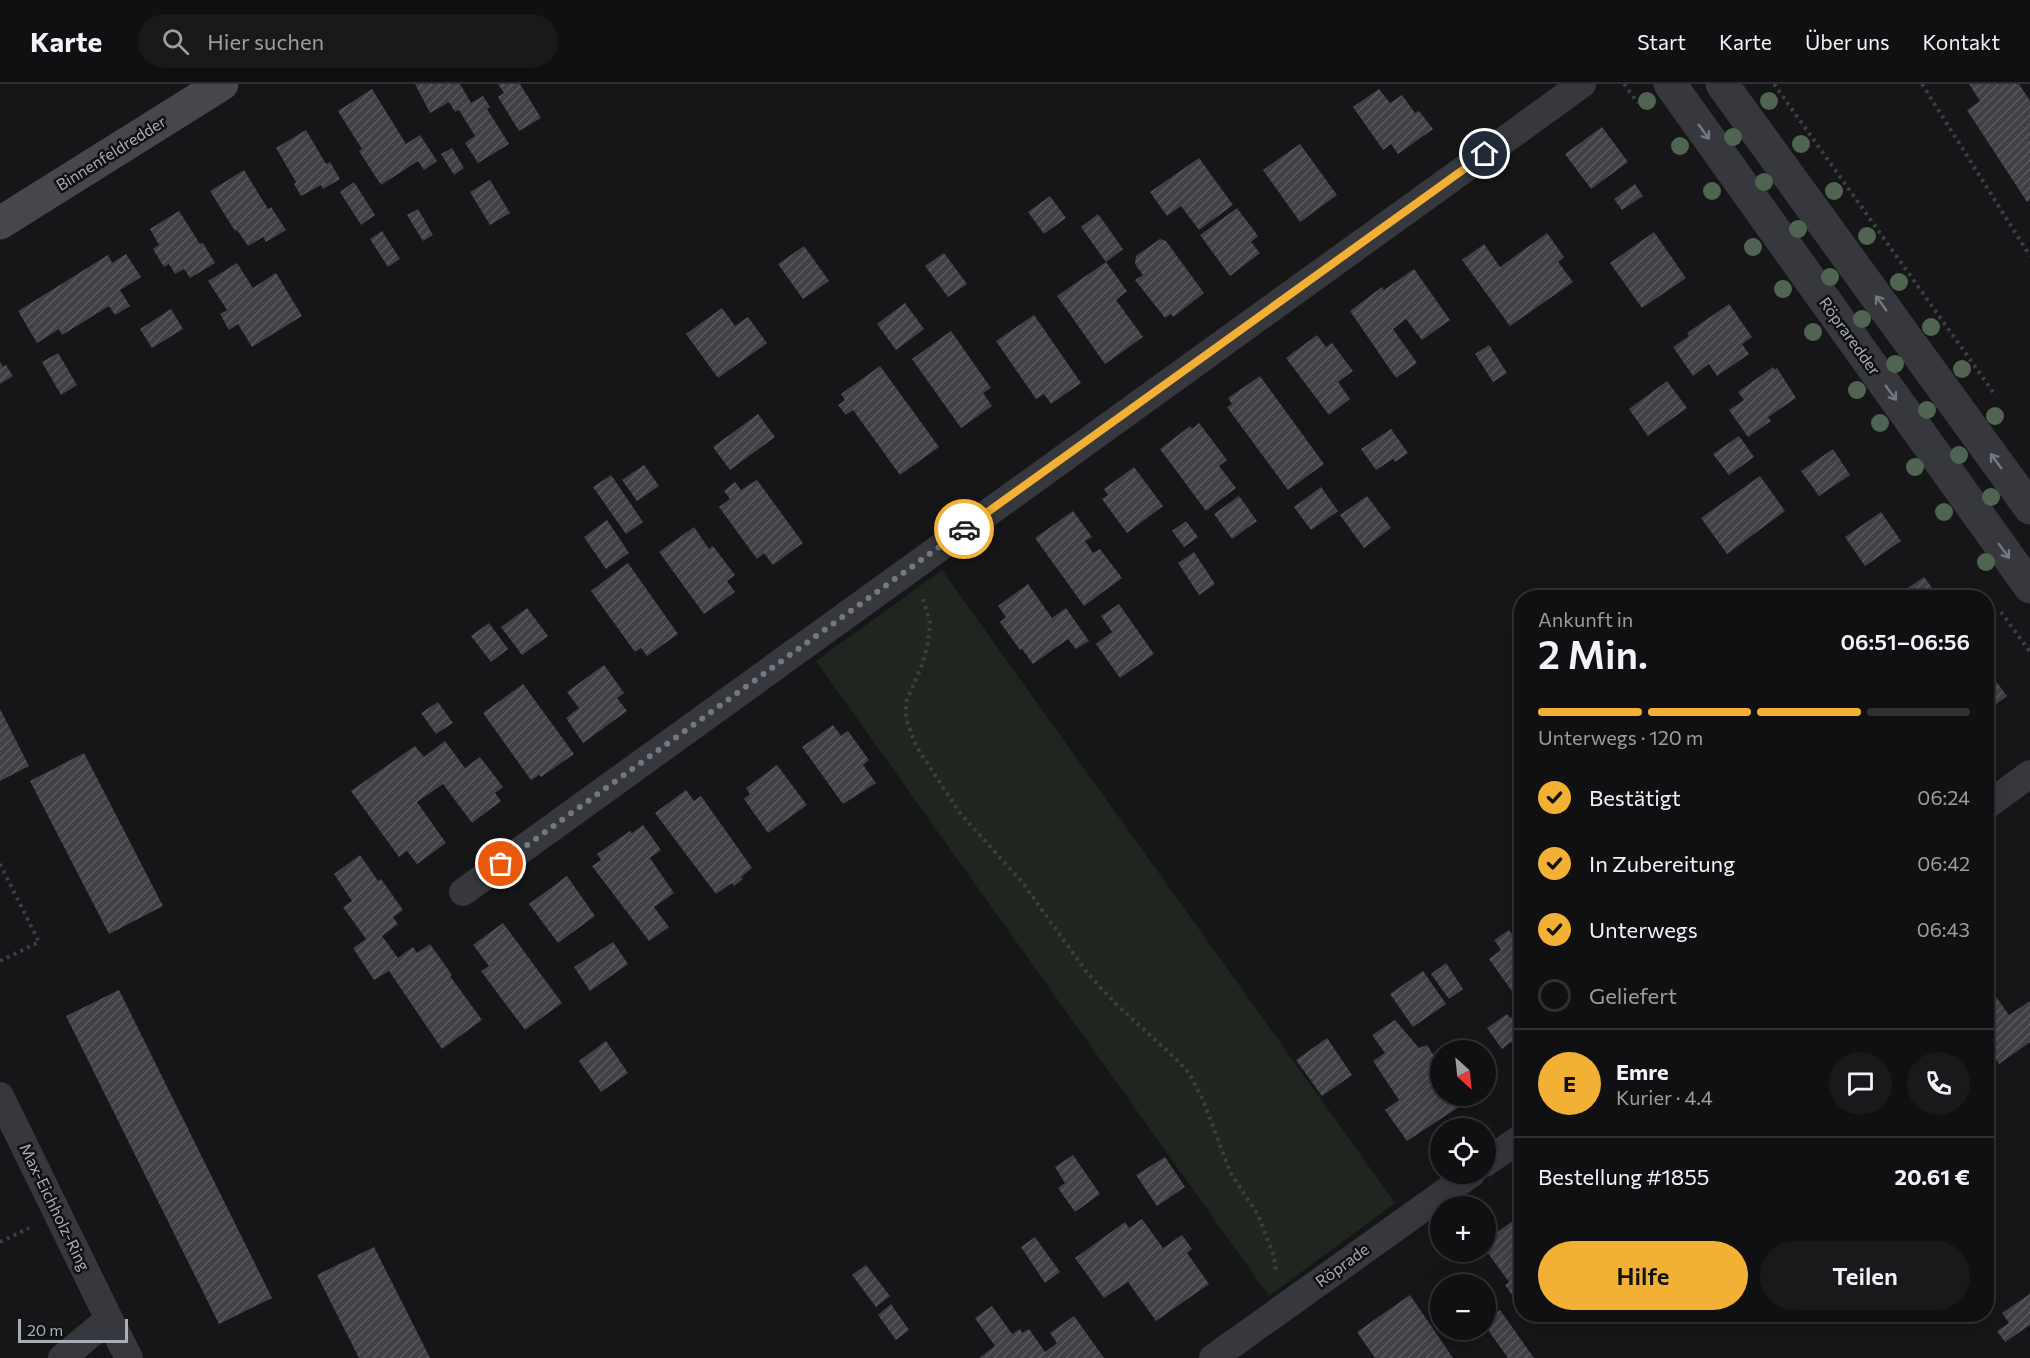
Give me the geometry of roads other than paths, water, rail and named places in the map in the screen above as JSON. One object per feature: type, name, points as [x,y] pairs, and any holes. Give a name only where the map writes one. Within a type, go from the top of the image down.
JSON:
[{"type":"main road","name":"Binnenfeldredder","points":[[0,223],[222,84]]},
{"type":"street","points":[[463,892],[1582,84]]},
{"type":"street","name":"Röpraredder","points":[[1670,84],[2030,587]]},
{"type":"street","points":[[1722,84],[2030,508]]},
{"type":"street","points":[[1994,800],[2030,774]]},
{"type":"street","name":"Max-Eichholz-Ring","points":[[0,1095],[129,1358]]},
{"type":"street","points":[[1496,1155],[1514,1143]]},
{"type":"street","name":"Röprade","points":[[1213,1358],[1457,1184]]},
{"type":"street","points":[[62,1358],[109,1318]]}]
